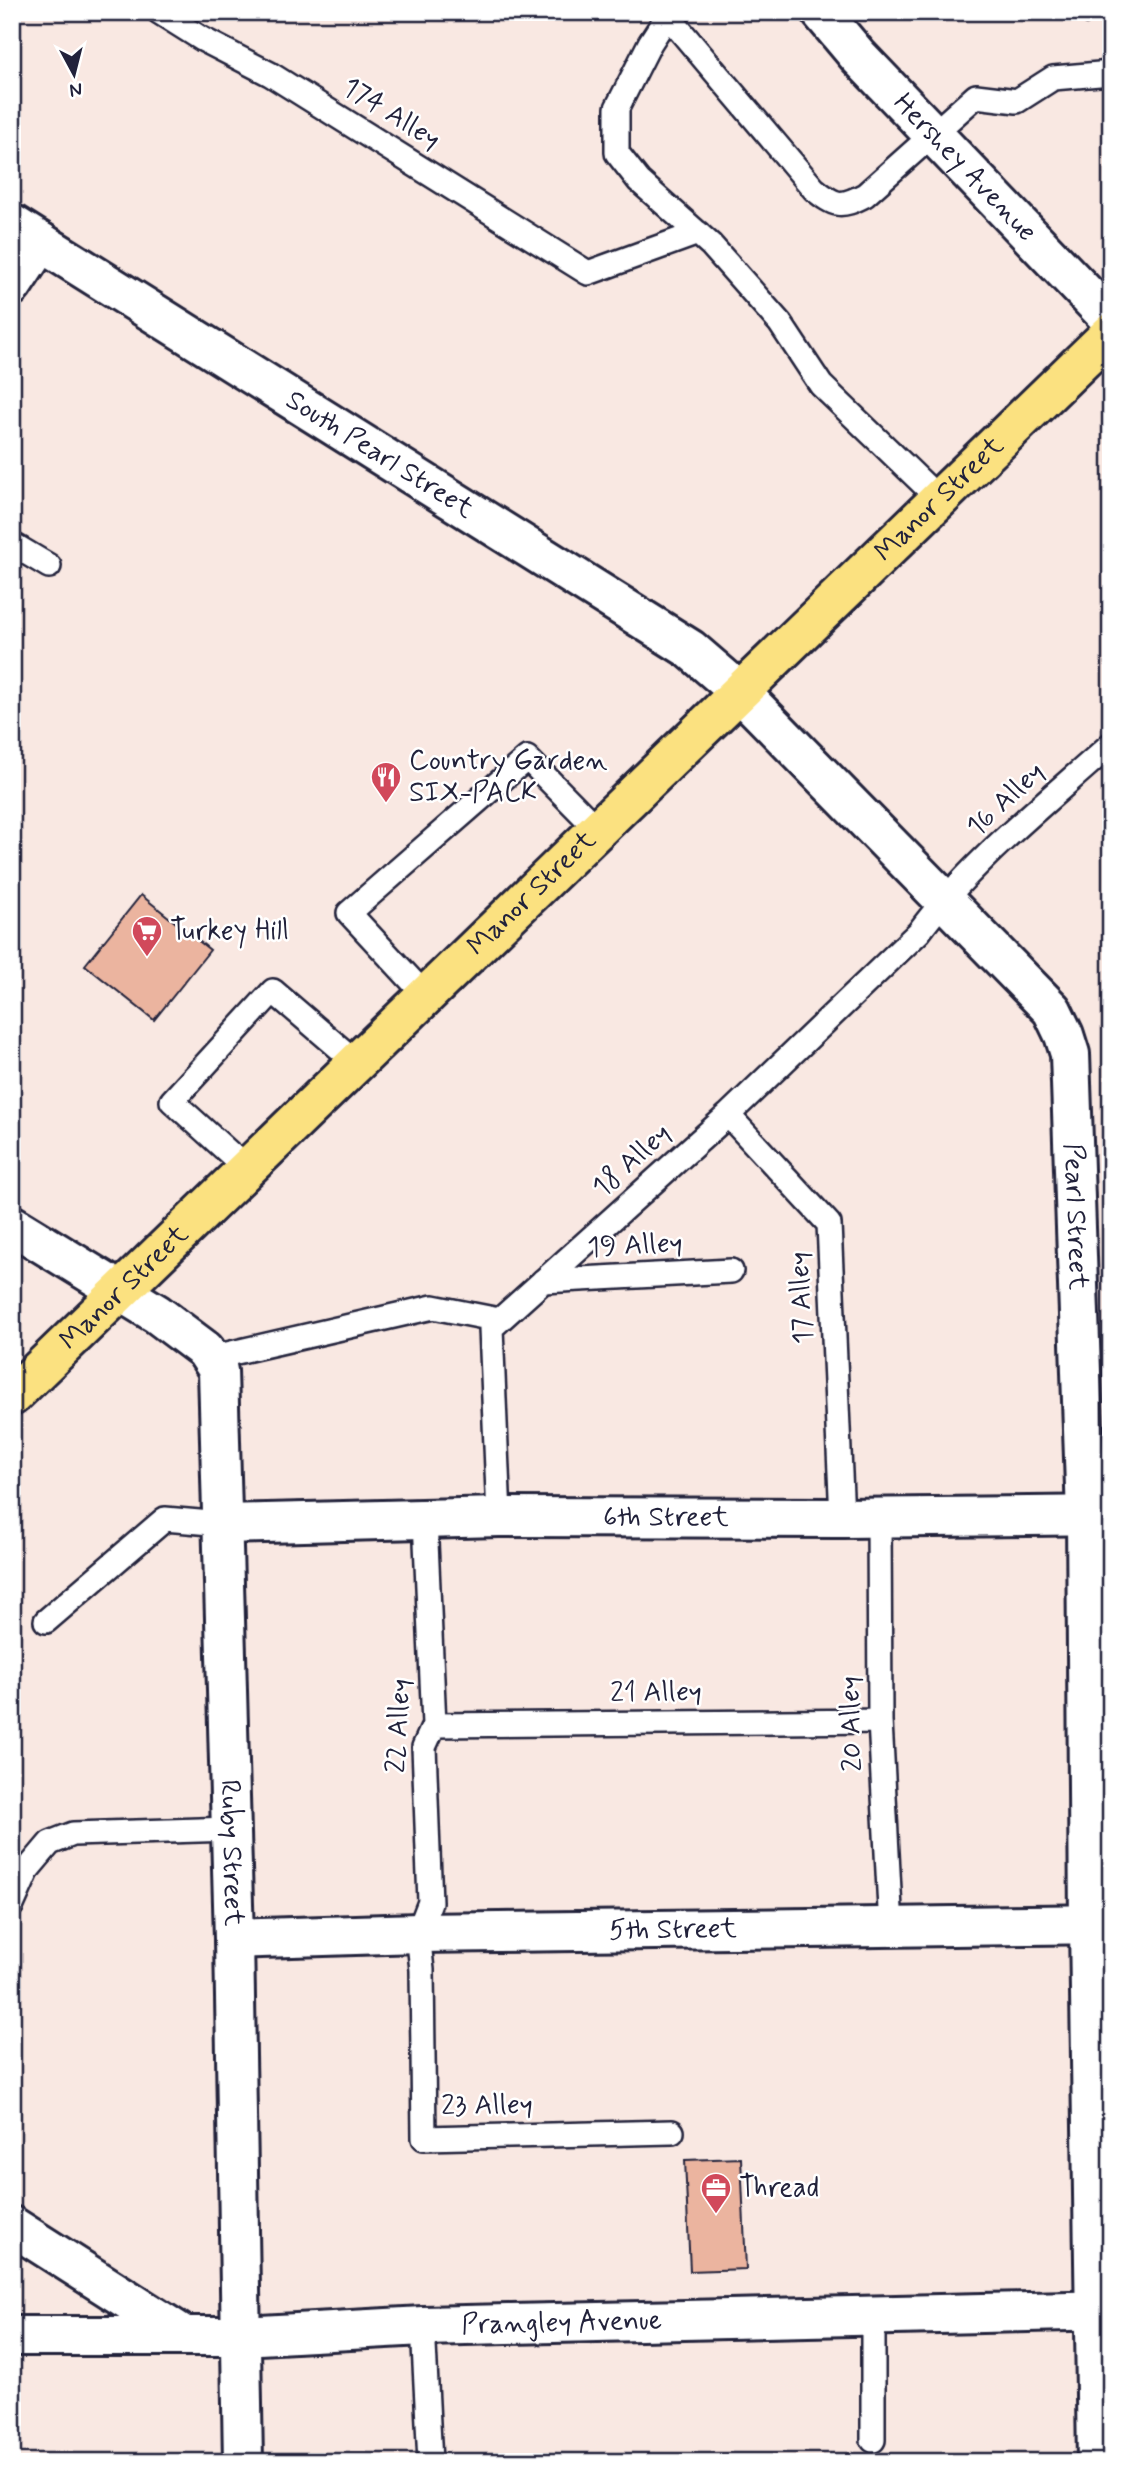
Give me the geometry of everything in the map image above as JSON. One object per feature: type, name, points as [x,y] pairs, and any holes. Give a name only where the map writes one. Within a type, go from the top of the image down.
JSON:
[{"type":"main road","name":"Manor Street","points":[[12,1396],[1111,333]]},
{"type":"street","name":"Hershey Avenue","points":[[835,17],[934,135],[1111,320]]},
{"type":"street","points":[[12,286],[27,233]]},
{"type":"street","name":"South Pearl Street","points":[[27,233],[690,649],[740,692]]},
{"type":"street","name":"Pearl Street","points":[[740,692],[942,901],[1052,1010],[1065,1035],[1070,1054],[1098,1515],[1102,2310],[1097,2462]]},
{"type":"street","points":[[12,1225],[166,1321],[205,1350],[210,1357]]},
{"type":"street","name":"Ruby Street","points":[[210,1357],[218,1370],[234,1938],[243,2462]]},
{"type":"street","name":"6th Street","points":[[222,1524],[499,1517],[1098,1515]]},
{"type":"street","name":"5th Street","points":[[234,1938],[418,1933],[1100,1925]]},
{"type":"street","points":[[12,2226],[183,2335]]},
{"type":"street","name":"Prangley Avenue","points":[[12,2336],[242,2336],[423,2326],[1102,2310]]},
{"type":"lane","name":"174 Alley","points":[[159,12],[202,39],[270,74],[588,273],[698,233]]},
{"type":"lane","points":[[939,499],[821,385],[780,323],[711,245],[639,181],[617,153],[617,108],[650,43],[669,14],[814,189],[830,202],[845,205],[865,195],[976,96],[1017,101],[1053,78],[1111,74]]},
{"type":"lane","points":[[12,544],[49,566]]},
{"type":"lane","name":"16 Alley","points":[[942,901],[1111,744]]},
{"type":"lane","points":[[426,996],[349,913],[527,758],[598,830]]},
{"type":"lane","name":"18 Alley","points":[[499,1320],[728,1115],[919,932],[942,901]]},
{"type":"lane","points":[[247,1169],[172,1101],[273,991],[357,1063]]},
{"type":"lane","name":"17 Alley","points":[[728,1115],[829,1224],[861,1517]]},
{"type":"lane","name":"19 Alley","points":[[543,1281],[731,1271]]},
{"type":"lane","points":[[210,1357],[433,1307],[499,1320]]},
{"type":"lane","points":[[499,1320],[491,1328],[499,1517]]},
{"type":"lane","name":"20 Alley","points":[[861,1517],[880,1721],[891,1928]]},
{"type":"lane","points":[[46,1621],[165,1519],[222,1524]]},
{"type":"lane","name":"22 Alley","points":[[418,1933],[430,1902],[424,1747],[434,1725],[425,1519]]},
{"type":"lane","name":"21 Alley","points":[[434,1725],[880,1721]]},
{"type":"lane","points":[[12,1905],[28,1869],[50,1843],[74,1835],[231,1829]]},
{"type":"lane","name":"23 Alley","points":[[418,1933],[422,1970],[424,2138],[672,2132]]},
{"type":"lane","points":[[873,2314],[873,2440]]},
{"type":"lane","points":[[423,2326],[430,2462]]},
{"type":"building","points":[[1072,12],[1103,12],[1087,25]]},
{"type":"building","name":"Turkey Hill","points":[[141,895],[210,950],[154,1020],[85,965]]},
{"type":"building","name":"Thread","points":[[741,2158],[746,2269],[690,2271],[685,2160]]},
{"type":"place","name":"Country Garden SIX-PACK","points":[[386,804]]},
{"type":"place","name":"Turkey Hill","points":[[147,958]]},
{"type":"place","name":"Thread","points":[[716,2215]]}]
